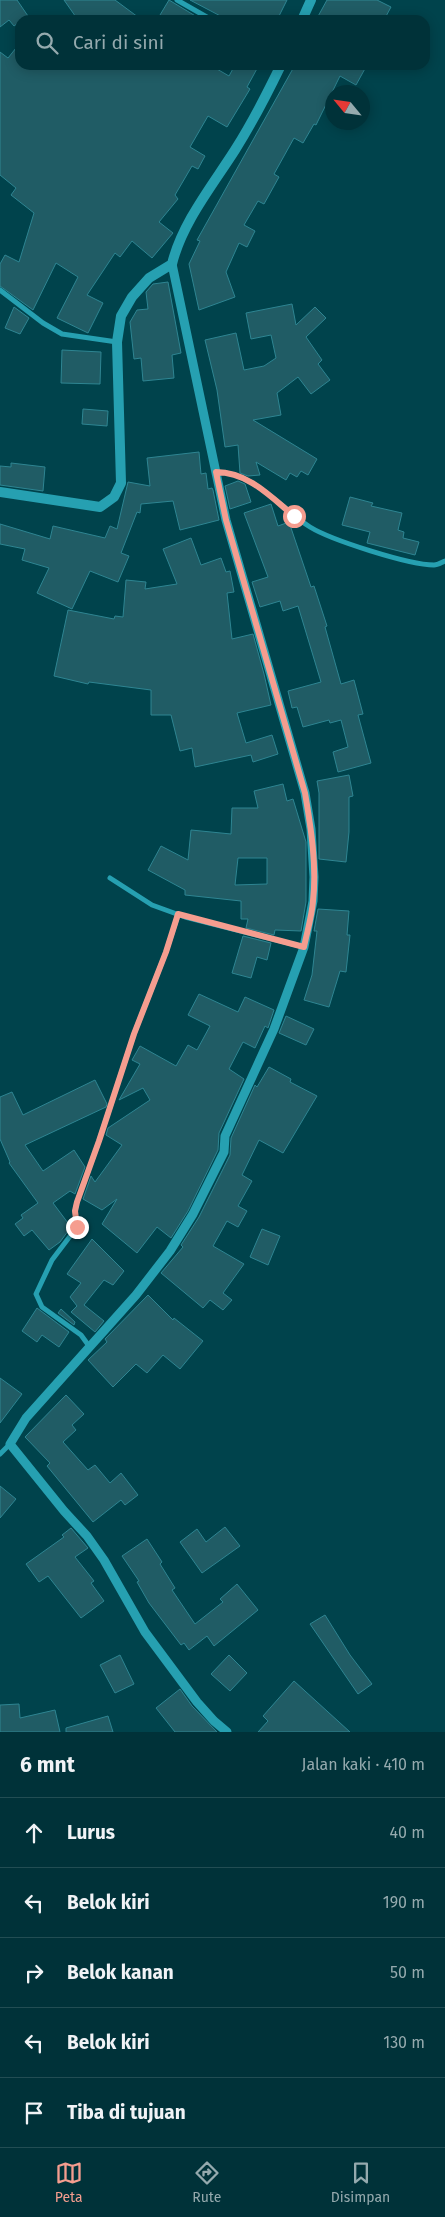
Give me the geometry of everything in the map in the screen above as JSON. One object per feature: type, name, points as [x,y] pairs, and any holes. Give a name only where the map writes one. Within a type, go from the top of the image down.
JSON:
[{"type":"main road","points":[[304,15],[311,0]]},
{"type":"main road","points":[[0,492],[100,507],[114,497],[121,483],[117,342],[121,316],[132,297],[149,278],[172,264],[176,248],[194,215],[237,147],[278,70]]},
{"type":"street","points":[[177,0],[203,15]]},
{"type":"street","points":[[0,1454],[10,1444],[26,1418],[136,1295],[170,1251],[206,1191],[224,1152],[225,1136],[274,1029],[304,947],[313,901],[311,829],[305,793],[226,520],[172,264]]},
{"type":"street","points":[[0,290],[43,323],[62,334],[117,342]]},
{"type":"street","points":[[216,472],[226,472],[246,480],[260,488],[312,528],[334,538],[412,561],[435,565],[445,561]]},
{"type":"street","points":[[110,878],[152,906],[304,947]]},
{"type":"street","points":[[89,1346],[80,1335],[42,1308],[36,1294],[52,1260],[63,1248],[77,1227],[75,1211],[77,1202],[134,1034],[166,952],[178,914]]},
{"type":"street","points":[[10,1444],[64,1511],[87,1536],[104,1560],[145,1632],[197,1702],[227,1732]]},
{"type":"building","points":[[0,0],[17,0],[27,15],[15,15],[15,25],[9,20],[0,27]]},
{"type":"building","points":[[64,0],[115,0],[135,15],[74,15]]},
{"type":"building","points":[[169,0],[194,15],[160,15]]},
{"type":"building","points":[[190,0],[287,0],[280,15],[218,15]]},
{"type":"building","points":[[327,0],[377,0],[391,7],[387,15],[319,15]]},
{"type":"building","points":[[15,49],[15,70],[219,70],[229,76],[232,70],[256,70],[247,87],[250,89],[227,127],[208,116],[190,147],[205,156],[198,169],[192,166],[175,195],[178,199],[159,222],[173,233],[152,258],[132,241],[120,257],[115,253],[87,295],[103,303],[88,333],[57,318],[78,277],[56,263],[33,310],[0,286],[0,264],[5,255],[19,262],[34,213],[11,195],[16,188],[0,175],[0,52],[8,58]]},
{"type":"building","points":[[292,70],[364,70],[356,85],[340,76],[336,85],[325,85],[325,107],[316,125],[314,124],[303,143],[294,138],[274,174],[279,177],[264,204],[258,201],[244,225],[255,231],[247,247],[239,243],[226,272],[235,297],[199,310],[189,264],[200,241],[197,240]]},
{"type":"building","points":[[168,282],[181,353],[172,355],[174,378],[143,381],[141,358],[134,359],[130,322],[137,310],[148,309],[146,292],[153,284]]},
{"type":"building","points":[[292,304],[296,325],[315,307],[326,318],[306,337],[322,360],[318,364],[330,380],[311,394],[298,377],[277,393],[281,415],[253,420],[317,459],[308,475],[301,471],[297,477],[290,473],[286,480],[256,462],[260,475],[248,476],[240,473],[238,445],[225,447],[217,390],[205,340],[236,333],[244,370],[264,366],[276,358],[271,335],[251,339],[246,313]]},
{"type":"building","points":[[14,307],[29,318],[20,334],[5,328]]},
{"type":"building","points":[[62,350],[101,352],[100,384],[61,383]]},
{"type":"building","points":[[83,409],[108,411],[107,426],[82,424]]},
{"type":"building","points":[[199,452],[201,474],[206,473],[208,489],[212,488],[213,490],[219,520],[180,530],[173,501],[141,504],[140,513],[137,512],[121,553],[129,556],[118,582],[90,571],[72,609],[37,593],[49,568],[22,560],[25,549],[0,544],[0,524],[50,539],[53,526],[105,538],[110,526],[117,529],[128,482],[150,486],[147,458]]},
{"type":"building","points":[[11,463],[45,467],[43,491],[0,485],[0,466],[11,467]]},
{"type":"building","points":[[238,481],[245,484],[251,502],[230,509],[225,486]]},
{"type":"building","points":[[350,497],[373,503],[371,506],[402,513],[398,530],[404,532],[403,538],[419,542],[415,555],[367,543],[370,532],[342,525]]},
{"type":"building","points":[[271,504],[278,526],[289,522],[311,587],[314,586],[327,626],[325,627],[341,684],[354,680],[363,714],[358,715],[371,763],[338,772],[333,752],[348,747],[341,720],[330,723],[329,720],[303,727],[297,707],[292,708],[288,691],[321,682],[298,606],[283,611],[280,601],[260,607],[252,582],[268,577],[244,513]]},
{"type":"building","points":[[191,538],[201,565],[221,558],[226,572],[230,571],[234,592],[227,593],[232,639],[253,634],[264,674],[271,705],[237,713],[246,743],[272,735],[278,754],[253,762],[251,755],[195,767],[192,748],[180,751],[171,715],[151,715],[151,690],[89,682],[88,684],[54,676],[68,610],[114,619],[115,616],[123,617],[126,580],[146,582],[145,589],[177,584],[163,549]]},
{"type":"building","points":[[349,775],[353,796],[349,797],[349,832],[346,862],[319,859],[319,793],[317,781]]},
{"type":"building","points":[[283,784],[287,801],[293,799],[306,842],[306,902],[301,931],[275,930],[274,935],[246,928],[248,919],[241,919],[241,901],[185,895],[185,890],[148,870],[161,846],[188,860],[191,830],[231,834],[232,808],[258,808],[254,791]],"holes":[[[238,858],[267,858],[267,884],[235,885]]]},
{"type":"building","points":[[318,909],[349,911],[347,935],[350,935],[346,972],[340,971],[329,1007],[304,1000],[312,975],[317,931],[314,931]]},
{"type":"building","points":[[243,936],[271,943],[267,960],[257,957],[251,978],[232,973]]},
{"type":"building","points":[[199,994],[238,1012],[245,997],[274,1010],[268,1028],[265,1026],[255,1048],[243,1042],[229,1069],[244,1079],[219,1133],[218,1150],[188,1211],[171,1238],[157,1227],[137,1253],[102,1224],[117,1199],[102,1210],[83,1199],[91,1176],[95,1182],[122,1145],[106,1135],[108,1128],[150,1100],[143,1088],[119,1100],[140,1064],[132,1060],[140,1046],[176,1066],[188,1045],[197,1050],[210,1026],[188,1015]]},
{"type":"building","points":[[286,1016],[314,1029],[306,1045],[279,1033]]},
{"type":"building","points":[[269,1067],[291,1079],[290,1082],[317,1096],[283,1153],[259,1140],[242,1175],[252,1181],[238,1206],[247,1211],[238,1227],[227,1221],[213,1246],[244,1264],[223,1293],[232,1300],[223,1310],[210,1300],[203,1308],[161,1273],[183,1247],[181,1245],[199,1217],[230,1155],[231,1138],[255,1085],[257,1087]]},
{"type":"building","points":[[95,1080],[107,1104],[106,1107],[25,1145],[43,1171],[74,1150],[85,1167],[75,1194],[70,1191],[53,1203],[71,1227],[60,1242],[49,1250],[32,1230],[24,1236],[15,1224],[23,1218],[21,1215],[38,1203],[9,1163],[0,1139],[0,1097],[12,1092],[23,1115]]},
{"type":"building","points":[[262,1229],[280,1236],[268,1265],[250,1257]]},
{"type":"building","points":[[92,1239],[124,1271],[113,1285],[104,1280],[84,1305],[104,1321],[95,1332],[71,1312],[77,1306],[70,1297],[81,1283],[67,1274]]},
{"type":"building","points":[[148,1295],[173,1320],[174,1318],[203,1341],[180,1369],[163,1355],[147,1373],[136,1364],[113,1387],[88,1360],[107,1342],[105,1339]]},
{"type":"building","points":[[37,1308],[69,1332],[59,1347],[42,1335],[37,1342],[22,1331]]},
{"type":"building","points":[[61,1309],[75,1322],[74,1325],[58,1313]]},
{"type":"building","points":[[0,1378],[22,1394],[0,1423]]},
{"type":"building","points":[[66,1395],[84,1414],[72,1425],[76,1430],[63,1442],[88,1470],[95,1465],[110,1483],[121,1473],[138,1495],[125,1505],[121,1500],[93,1522],[47,1466],[50,1463],[25,1437]]},
{"type":"building","points":[[0,1486],[16,1499],[0,1518]]},
{"type":"building","points":[[225,1527],[240,1546],[202,1573],[180,1542],[197,1529],[206,1542]]},
{"type":"building","points":[[71,1528],[88,1548],[75,1557],[94,1581],[91,1583],[104,1601],[81,1618],[48,1576],[39,1582],[26,1564],[64,1537],[62,1535]]},
{"type":"building","points":[[147,1539],[162,1562],[160,1564],[175,1588],[172,1590],[195,1624],[223,1602],[220,1599],[237,1584],[258,1610],[214,1646],[207,1636],[189,1650],[184,1643],[181,1645],[149,1603],[137,1582],[139,1581],[122,1556]]},
{"type":"building","points":[[325,1615],[350,1655],[372,1684],[358,1694],[310,1624]]},
{"type":"building","points":[[120,1655],[134,1684],[115,1693],[100,1665]]},
{"type":"building","points":[[229,1655],[247,1673],[230,1691],[211,1674]]},
{"type":"building","points":[[294,1681],[350,1732],[258,1732],[268,1721],[263,1716]]},
{"type":"building","points":[[180,1689],[192,1706],[217,1732],[175,1732],[156,1708]]},
{"type":"building","points":[[19,1704],[20,1718],[55,1710],[60,1732],[0,1732],[0,1705]]},
{"type":"building","points":[[108,1716],[113,1732],[66,1732],[66,1728]]},
{"type":"route","points":[[77,1227],[75,1211],[77,1202],[134,1034],[166,952],[178,914],[304,947],[313,901],[314,878],[311,829],[305,793],[226,520],[216,472],[226,472],[246,480],[260,488],[294,516]]}]
